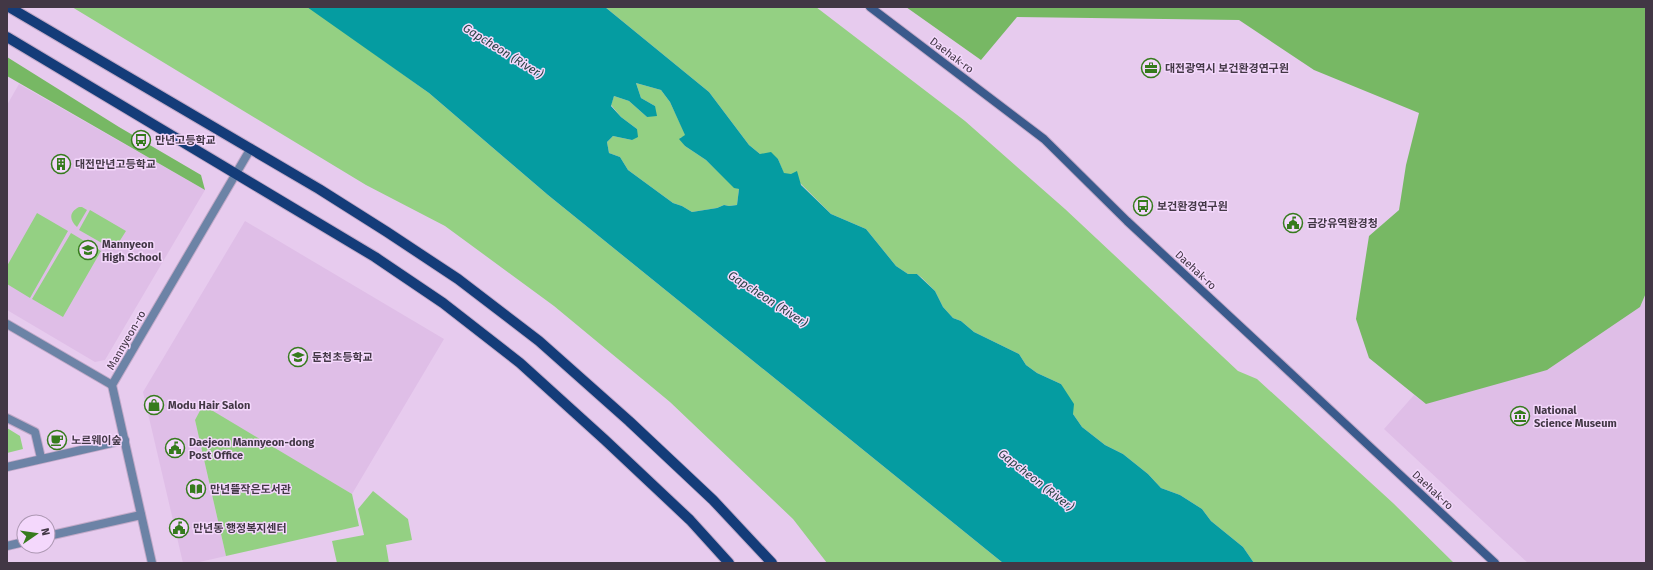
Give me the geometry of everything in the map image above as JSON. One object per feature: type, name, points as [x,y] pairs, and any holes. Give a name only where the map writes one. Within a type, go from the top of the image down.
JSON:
[{"type":"main road","points":[[9,7],[251,148],[393,236],[458,279],[539,341],[629,421],[713,500],[772,563]]},
{"type":"main road","name":"Daehak-ro","points":[[870,7],[1044,139],[1127,221],[1495,563]]},
{"type":"main road","points":[[7,37],[376,257],[443,303],[520,363],[605,440],[690,520],[729,563]]},
{"type":"street","name":"Mannyeon-ro","points":[[152,563],[112,385],[251,148]]},
{"type":"street","points":[[7,324],[112,385]]},
{"type":"street","points":[[7,418],[35,432],[40,458]]},
{"type":"street","points":[[7,467],[40,458],[125,440]]},
{"type":"street","points":[[56,534],[142,515]]},
{"type":"shaded area","points":[[72,7],[309,7],[429,93],[548,195],[1003,563],[827,563],[793,519],[670,402],[554,306],[445,226],[366,185]]},
{"type":"shaded area","points":[[605,7],[816,7],[965,121],[1065,209],[1238,371],[1257,379],[1393,503],[1454,563],[1254,563],[1243,547],[1211,521],[1202,509],[1180,495],[1161,488],[1148,474],[1123,454],[1105,445],[1082,427],[1073,414],[1061,384],[1037,373],[1026,365],[1019,354],[974,332],[961,321],[953,318],[943,307],[935,291],[917,274],[908,274],[896,266],[866,229],[831,214],[791,174],[784,174],[778,159],[760,154],[749,145],[709,92]]},
{"type":"shaded area","points":[[906,7],[1646,7],[1646,293],[1640,307],[1547,370],[1426,404],[1369,358],[1356,319],[1369,236],[1399,210],[1406,165],[1419,113],[1314,70],[1239,20],[1017,17],[981,60]]},
{"type":"shaded area","points":[[7,57],[119,127],[201,175],[205,190],[7,76]]},
{"type":"shaded area","points":[[636,83],[661,90],[670,102],[686,136],[680,138],[685,146],[706,160],[734,187],[739,189],[737,205],[724,205],[717,208],[692,212],[673,203],[628,170],[620,157],[609,153],[607,142],[613,136],[632,140],[637,129],[621,117],[611,105],[614,96],[629,101],[647,117],[655,106],[641,98]]},
{"type":"shaded area","name":"Mannyeon High School","points":[[19,84],[205,190],[105,360],[95,362],[7,310],[7,105]]},
{"type":"shaded area","points":[[79,207],[87,210],[77,227],[71,219],[71,216],[73,211]]},
{"type":"shaded area","points":[[90,210],[126,231],[114,250],[79,230]]},
{"type":"shaded area","points":[[37,213],[68,231],[30,298],[7,284],[7,266]]},
{"type":"shaded area","name":"둔천초등학교","points":[[245,221],[444,339],[352,494],[203,406],[195,420],[226,556],[195,563],[183,563],[143,392]]},
{"type":"shaded area","points":[[71,233],[101,251],[63,317],[32,299]]},
{"type":"shaded area","name":"National Science Museum","points":[[1646,293],[1646,563],[1528,563],[1384,429],[1414,395],[1426,404],[1640,307]]},
{"type":"shaded area","points":[[203,405],[352,494],[359,526],[226,556],[195,420]]},
{"type":"shaded area","points":[[7,428],[20,436],[23,449],[7,453]]},
{"type":"shaded area","points":[[373,491],[408,519],[412,540],[386,545],[389,563],[337,563],[332,541],[364,535],[358,509]]},
{"type":"water","name":"Gapcheon (River)","points":[[307,7],[605,7],[709,92],[749,145],[760,154],[771,152],[778,159],[784,173],[791,174],[797,171],[801,185],[831,214],[866,229],[896,266],[908,274],[917,274],[935,291],[943,307],[953,318],[961,321],[974,332],[1019,354],[1026,365],[1037,373],[1061,384],[1074,404],[1073,414],[1082,427],[1105,445],[1123,454],[1148,474],[1161,488],[1180,495],[1202,509],[1211,521],[1243,547],[1254,563],[1003,563],[548,195],[429,93]],"holes":[[[636,83],[661,90],[670,102],[685,135],[679,139],[685,146],[706,160],[734,188],[739,189],[737,205],[724,205],[717,208],[692,212],[673,203],[628,170],[620,157],[609,153],[607,142],[613,136],[632,140],[638,137],[637,129],[621,117],[611,106],[614,96],[629,101],[647,117],[657,116],[655,106],[641,98]]]},
{"type":"place","name":"대전광역시 보건환경연구원","points":[[1151,68]]},
{"type":"place","name":"만년고등학교","points":[[141,140]]},
{"type":"place","name":"대전만년고등학교","points":[[61,164]]},
{"type":"place","name":"보건환경연구원","points":[[1143,206]]},
{"type":"place","name":"금강유역환경청","points":[[1293,223]]},
{"type":"place","name":"Mannyeon High School","points":[[88,250]]},
{"type":"place","name":"둔천초등학교","points":[[298,357]]},
{"type":"place","name":"Modu Hair Salon","points":[[154,405]]},
{"type":"place","name":"National Science Museum","points":[[1520,416]]},
{"type":"place","name":"노르웨이숲","points":[[57,440]]},
{"type":"place","name":"Daejeon Mannyeon-dong Post Office","points":[[175,448]]},
{"type":"place","name":"만년뜰작은도서관","points":[[196,489]]},
{"type":"place","name":"만년동 행정복지센터","points":[[179,528]]}]
